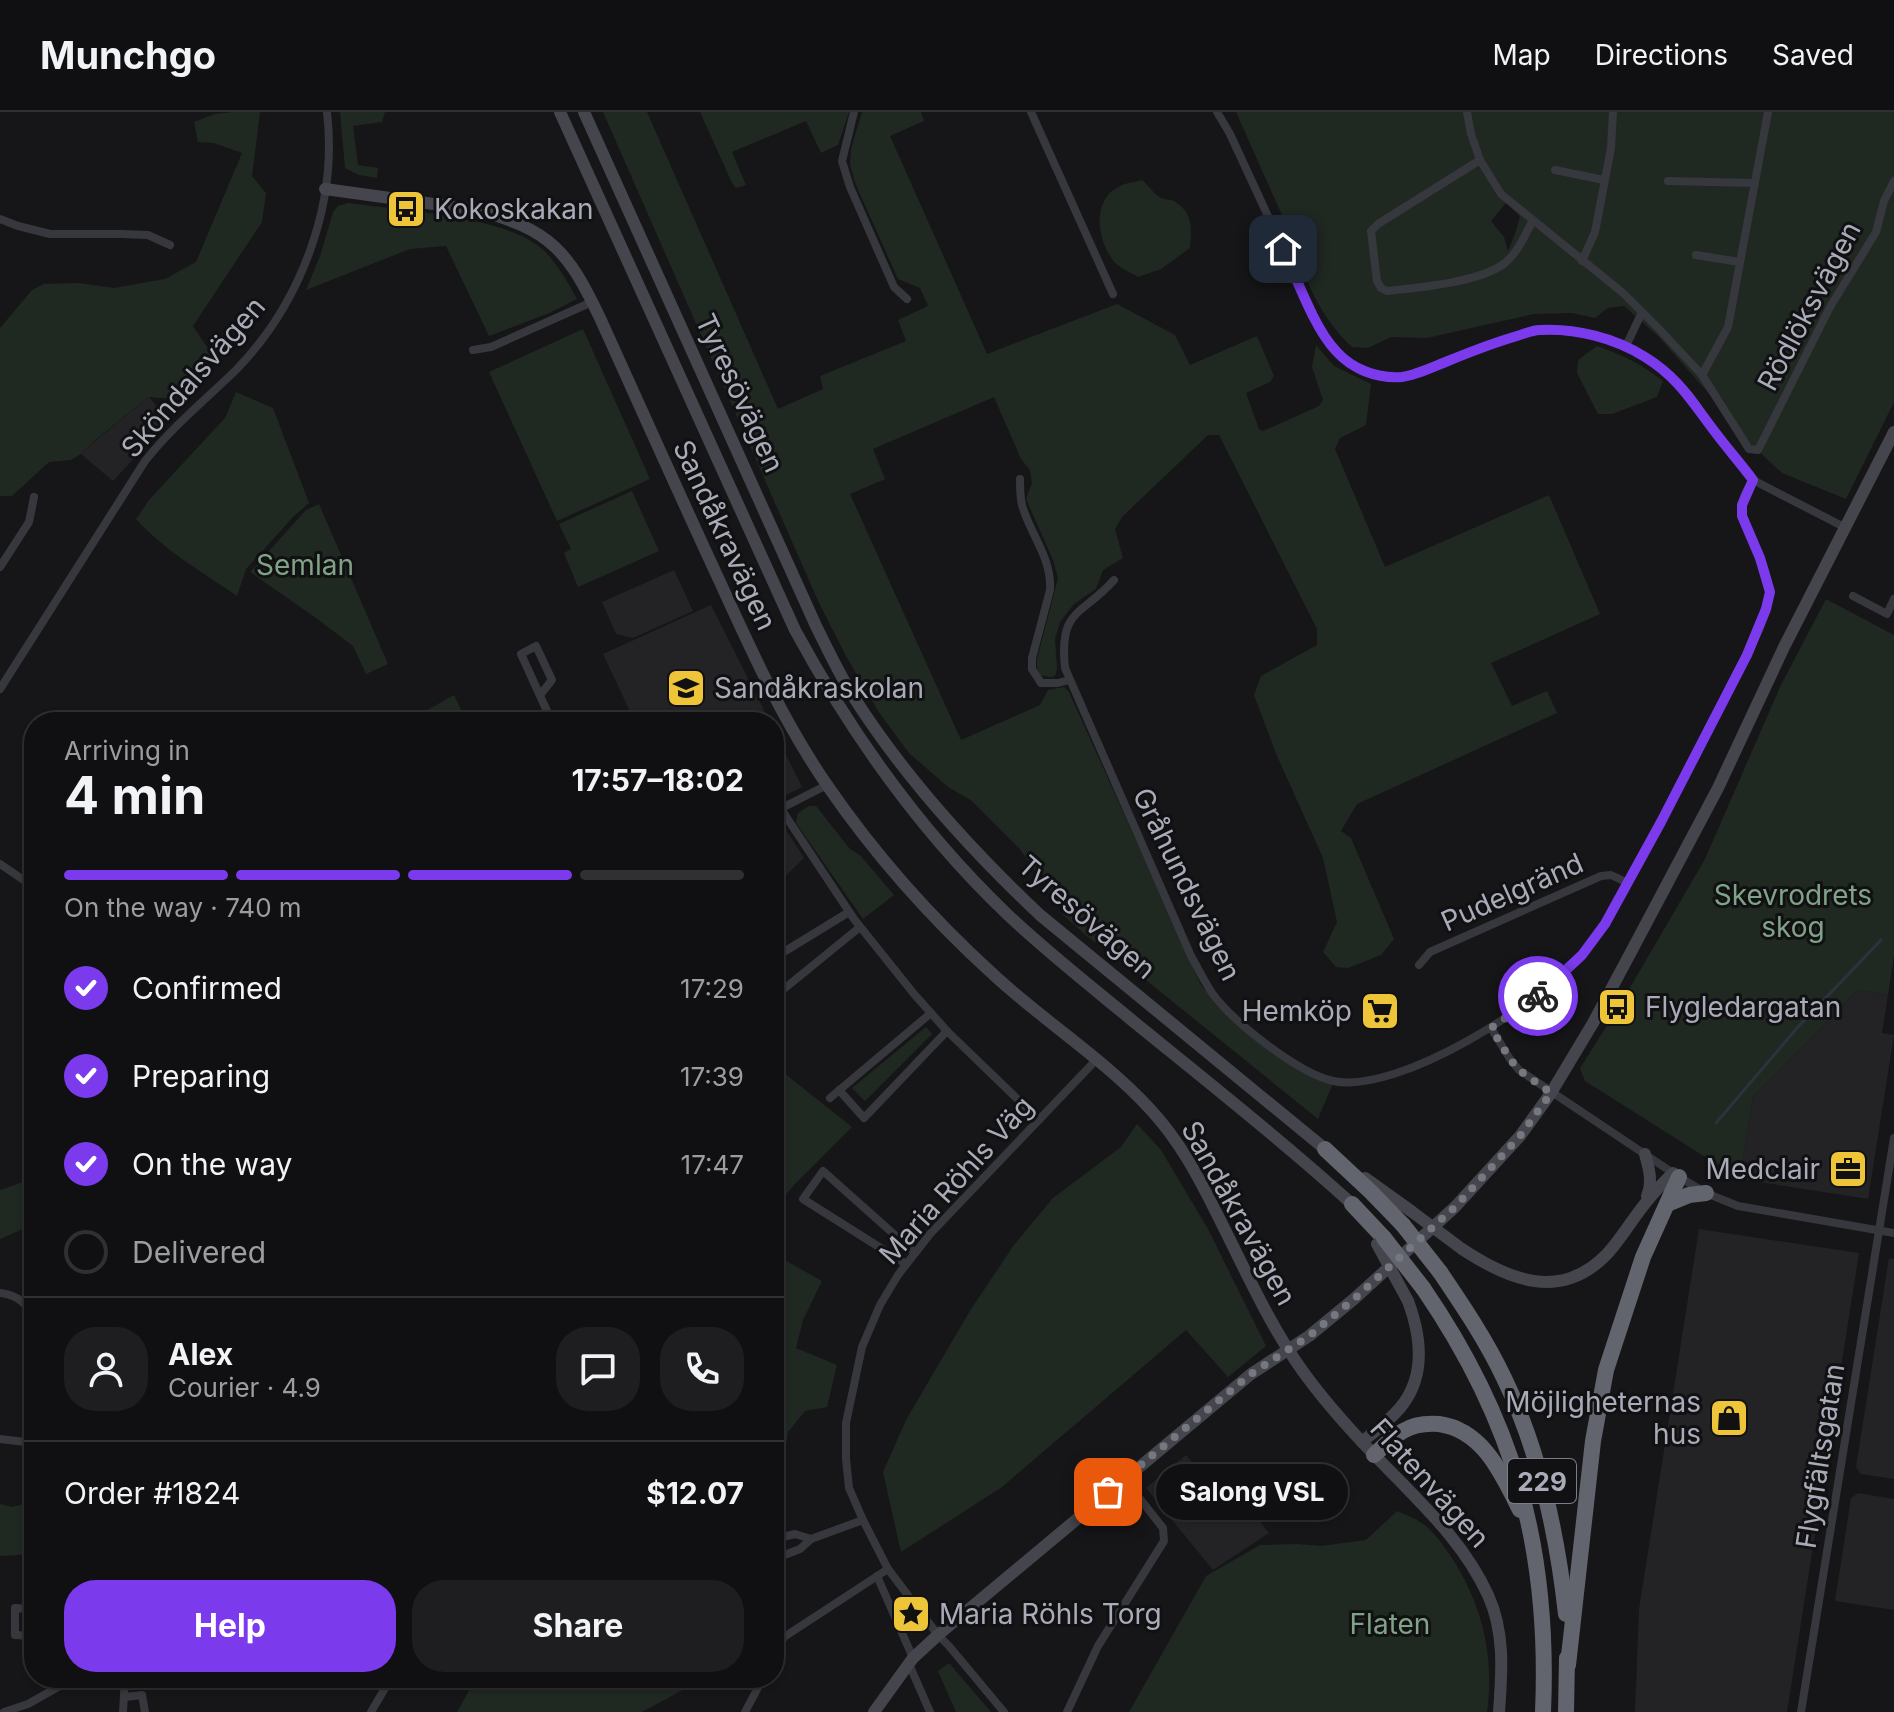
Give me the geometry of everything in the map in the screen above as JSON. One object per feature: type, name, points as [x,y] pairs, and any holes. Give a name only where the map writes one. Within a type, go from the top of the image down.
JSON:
[{"type":"highway","name":"Tyresövägen","points":[[1325,1149],[1371,1192],[1407,1218],[1475,1324],[1504,1377],[1530,1440],[1560,1561],[1568,1665],[1566,1712]]},
{"type":"highway","points":[[1568,1665],[1593,1441],[1606,1370],[1631,1290],[1676,1175]]},
{"type":"highway","points":[[1667,1204],[1689,1195],[1706,1193]]},
{"type":"highway","name":"Tyresövägen","points":[[1352,1204],[1380,1241],[1423,1288],[1460,1344],[1489,1401],[1520,1484],[1533,1536],[1544,1638],[1543,1712]]},
{"type":"highway","points":[[1374,1455],[1395,1436],[1416,1426],[1432,1424],[1459,1430],[1471,1437],[1492,1460],[1533,1536]]},
{"type":"street","name":"Sköndalsvägen","points":[[0,689],[145,461],[181,421],[237,369],[286,304],[313,242],[325,189],[329,155],[327,112]]},
{"type":"street","name":"Tyresövägen","points":[[560,112],[795,630],[824,684],[877,764],[939,841],[1006,913],[1307,1163],[1352,1204]]},
{"type":"street","name":"Tyresövägen","points":[[584,112],[816,626],[852,694],[876,730],[949,822],[1040,915],[1325,1149]]},
{"type":"street","points":[[854,112],[842,161],[850,187],[894,287],[907,299]]},
{"type":"street","points":[[1031,112],[1113,294]]},
{"type":"street","points":[[1217,112],[1323,335],[1342,357],[1361,371],[1385,377],[1404,377],[1538,329],[1603,338],[1646,357],[1670,375],[1690,396],[1753,480],[1846,528]]},
{"type":"street","points":[[1467,112],[1480,160],[1501,194],[1623,293],[1702,375],[1728,327],[1768,112]]},
{"type":"street","points":[[1582,261],[1595,232],[1611,148],[1613,112]]},
{"type":"street","points":[[1480,160],[1371,231],[1377,281],[1381,288],[1387,291],[1433,287],[1497,268],[1508,261],[1533,220]]},
{"type":"street","points":[[1555,170],[1604,180]]},
{"type":"street","points":[[1668,181],[1755,183]]},
{"type":"street","name":"Rödlöksvägen","points":[[1702,375],[1749,449],[1758,450],[1830,307],[1876,232],[1884,201],[1894,181]]},
{"type":"street","name":"Sandåkravägen","points":[[325,189],[477,210],[523,225],[567,259],[592,302],[782,712]]},
{"type":"street","points":[[0,219],[50,234],[148,235],[170,245]]},
{"type":"street","points":[[1696,255],[1740,262]]},
{"type":"street","points":[[473,350],[491,347],[592,302]]},
{"type":"street","points":[[1626,346],[1642,312]]},
{"type":"street","points":[[874,1712],[911,1661],[938,1635],[1251,1374],[1309,1336],[1354,1299],[1455,1207],[1520,1136],[1551,1093],[1600,1011],[1718,788],[1784,647],[1894,432]]},
{"type":"street","points":[[1020,479],[1021,503],[1051,579],[1032,669],[1041,683],[1069,680]]},
{"type":"street","name":"Gråhundsvägen","points":[[1114,580],[1101,595],[1082,607],[1065,632],[1063,650],[1069,680],[1191,956],[1212,993],[1266,1044],[1311,1073],[1333,1081],[1356,1082],[1383,1077],[1416,1065],[1491,1028],[1543,992],[1582,955],[1605,924],[1747,655],[1766,609],[1770,592],[1742,516],[1742,505],[1753,480]]},
{"type":"street","points":[[0,567],[29,522],[34,497]]},
{"type":"street","points":[[1853,596],[1887,614],[1894,599]]},
{"type":"street","points":[[540,695],[552,680],[536,646],[521,654],[548,712]]},
{"type":"street","name":"Sandåkravägen","points":[[784,715],[827,785],[917,900],[997,978],[1130,1088],[1168,1129],[1204,1189],[1289,1349]]},
{"type":"street","points":[[784,808],[827,785]]},
{"type":"street","points":[[784,820],[860,927],[931,1013],[1039,1120]]},
{"type":"street","points":[[0,864],[24,880]]},
{"type":"street","name":"Pudelgränd","points":[[1419,965],[1430,952],[1601,876],[1611,875],[1628,883]]},
{"type":"street","points":[[784,952],[849,912]]},
{"type":"street","points":[[784,989],[860,927]]},
{"type":"street","points":[[830,1098],[931,1013]]},
{"type":"street","points":[[1491,1028],[1519,1070],[1706,1193],[1738,1206],[1894,1233]]},
{"type":"street","points":[[839,1090],[864,1118],[947,1031]]},
{"type":"street","name":"Maria Röhls Väg","points":[[888,1569],[849,1488],[846,1423],[862,1347],[880,1305],[898,1275],[930,1234],[1096,1060]]},
{"type":"street","name":"Flygfältsgatan","points":[[1801,1712],[1894,1138]]},
{"type":"street","points":[[1645,1154],[1651,1186],[1645,1203]]},
{"type":"street","points":[[906,1264],[803,1199],[823,1171],[915,1253]]},
{"type":"street","points":[[1407,1218],[1498,1271],[1518,1278],[1548,1282],[1563,1280],[1587,1270],[1606,1255],[1645,1203],[1676,1175]]},
{"type":"street","points":[[1362,1442],[1402,1406],[1419,1366],[1419,1337],[1415,1319],[1380,1241]]},
{"type":"street","points":[[0,1293],[12,1294],[24,1303]]},
{"type":"street","name":"Flatenvägen","points":[[1289,1349],[1330,1407],[1453,1538],[1472,1566],[1496,1615],[1502,1677],[1499,1712]]},
{"type":"street","points":[[0,1439],[24,1442]]},
{"type":"street","points":[[1067,1712],[1098,1646],[1164,1541],[1163,1528],[1122,1480]]},
{"type":"street","points":[[784,1555],[800,1549],[811,1539],[863,1520]]},
{"type":"street","points":[[784,1537],[795,1534],[811,1539]]},
{"type":"street","points":[[784,1637],[888,1569],[938,1635],[1004,1712]]},
{"type":"street","points":[[877,1576],[930,1712]]},
{"type":"street","points":[[24,1609],[15,1608],[14,1626],[15,1635],[24,1635]]},
{"type":"street","points":[[4,1712],[28,1704],[56,1688]]},
{"type":"street","points":[[123,1712],[125,1688]]},
{"type":"street","points":[[371,1712],[385,1688]]},
{"type":"street","points":[[745,1712],[758,1688]]},
{"type":"street","points":[[125,1697],[142,1695],[145,1712]]},
{"type":"shaded area","points":[[149,397],[168,421],[113,481],[81,454]]},
{"type":"shaded area","points":[[674,570],[693,611],[633,638],[616,634],[602,602]]},
{"type":"shaded area","name":"Sandåkraskolan","points":[[711,605],[765,712],[630,712],[603,654]]},
{"type":"shaded area","points":[[784,751],[802,787],[784,796]]},
{"type":"shaded area","points":[[784,827],[804,858],[784,877]]},
{"type":"shaded area","points":[[1858,990],[1888,995],[1882,1033],[1894,1035],[1868,1199],[1740,1179],[1753,1097]]},
{"type":"shaded area","points":[[1699,1229],[1859,1253],[1787,1712],[1635,1712],[1639,1609]]},
{"type":"shaded area","points":[[1889,1258],[1894,1259],[1894,1479],[1861,1474],[1856,1467]]},
{"type":"shaded area","points":[[1186,1455],[1209,1483],[1225,1478],[1269,1533],[1213,1570],[1146,1488]]},
{"type":"shaded area","points":[[1858,1493],[1894,1499],[1894,1610],[1835,1601],[1851,1498]]},
{"type":"green space","points":[[260,112],[252,176],[266,193],[262,222],[193,326],[211,353],[196,389],[174,399],[149,397],[81,454],[71,460],[49,462],[12,496],[0,496],[0,328],[32,290],[44,284],[79,283],[114,288],[165,279],[196,262],[242,153],[214,143],[198,142],[194,122],[215,114]]},
{"type":"green space","points":[[340,112],[385,112],[382,122],[353,126],[358,165],[378,168],[377,178],[359,175],[345,168]]},
{"type":"green space","points":[[603,112],[647,112],[778,409],[823,389],[820,376],[906,341],[898,320],[928,306],[920,288],[898,279],[855,183],[850,164],[862,112],[921,112],[924,121],[890,136],[987,354],[1117,304],[1175,335],[1190,365],[1257,336],[1274,376],[1270,382],[1246,393],[1259,429],[1263,431],[1319,406],[1323,400],[1312,367],[1316,345],[1334,366],[1371,384],[1366,425],[1340,438],[1335,449],[1385,567],[1549,495],[1600,614],[1491,663],[1512,706],[1547,691],[1557,713],[1357,804],[1341,831],[1351,838],[1394,939],[1381,955],[1348,968],[1336,967],[1323,952],[1337,922],[1323,858],[1277,756],[1254,695],[1261,676],[1317,645],[1317,629],[1219,435],[1208,435],[1122,517],[1115,529],[1123,558],[1103,570],[1096,589],[1074,604],[1060,622],[1055,639],[1057,669],[1055,676],[1050,677],[1040,675],[1037,659],[1058,578],[1026,499],[1032,483],[1030,470],[1021,459],[994,397],[873,449],[885,479],[850,494],[961,740],[1040,705],[1048,690],[1064,687],[1069,692],[1201,985],[1237,1023],[1333,1083],[1318,1119],[1062,914],[1058,903],[1019,848],[972,801],[948,787],[909,753],[878,711],[819,603]]},
{"type":"green space","points":[[700,112],[849,112],[838,145],[821,153],[806,121],[732,152],[746,185],[736,188]]},
{"type":"green space","points":[[1236,112],[1894,112],[1894,402],[1846,499],[1782,473],[1741,435],[1658,336],[1624,306],[1608,308],[1595,318],[1572,313],[1534,314],[1427,338],[1391,337],[1368,348],[1352,347],[1316,299]],"holes":[[[1506,203],[1520,216],[1515,234],[1508,251],[1504,237],[1491,221]]]},
{"type":"green space","points":[[1142,180],[1159,197],[1174,201],[1185,210],[1191,234],[1190,248],[1161,269],[1138,277],[1112,259],[1103,241],[1100,220],[1104,201],[1110,193]]},
{"type":"green space","points":[[348,203],[449,216],[502,228],[524,237],[552,259],[577,299],[489,336],[446,246],[410,249],[306,290],[333,212],[338,206]]},
{"type":"green space","points":[[583,329],[650,479],[557,521],[489,372]]},
{"type":"green space","points":[[1597,346],[1632,360],[1663,381],[1657,397],[1612,414],[1598,414],[1577,373],[1578,360]]},
{"type":"green space","points":[[236,392],[273,408],[309,503],[246,569],[237,596],[171,551],[136,519],[149,500],[225,418]]},
{"type":"green space","points":[[632,491],[659,551],[578,587],[564,553],[571,549],[559,524]]},
{"type":"green space","name":"Semlan","points":[[319,504],[388,664],[366,674],[353,646],[250,572],[306,510]]},
{"type":"green space","name":"Skevrodrets skog","points":[[1826,599],[1894,635],[1894,955],[1888,995],[1858,990],[1753,1097],[1740,1179],[1585,1081],[1580,1068],[1705,859],[1780,687]]},
{"type":"green space","points":[[454,695],[462,712],[424,712]]},
{"type":"green space","points":[[809,806],[816,806],[850,849],[860,855],[894,895],[863,919],[796,823],[798,813]]},
{"type":"green space","points":[[926,1027],[932,1034],[865,1101],[852,1088]]},
{"type":"green space","points":[[784,1073],[852,1127],[784,1197]]},
{"type":"green space","points":[[1137,1124],[1161,1150],[1208,1229],[1266,1346],[1228,1377],[1186,1330],[1002,1487],[901,1552],[883,1472],[906,1420],[971,1309],[1014,1245],[1053,1198],[1121,1147]]},
{"type":"green space","points":[[24,1182],[24,1230],[0,1239],[0,1190]]},
{"type":"green space","points":[[784,1260],[822,1281],[803,1320],[796,1348],[837,1365],[827,1407],[805,1411],[788,1432],[784,1458]]},
{"type":"green space","points":[[0,1504],[13,1507],[24,1504],[24,1555],[0,1556]]},
{"type":"green space","name":"Flaten","points":[[1397,1511],[1422,1523],[1435,1536],[1452,1558],[1471,1594],[1484,1632],[1487,1652],[1487,1712],[1129,1712],[1206,1576],[1260,1545],[1321,1546],[1366,1540]]},
{"type":"green space","points":[[949,1663],[991,1712],[956,1712],[938,1671]]},
{"type":"green space","points":[[470,1688],[686,1688],[642,1712],[457,1712]]},
{"type":"waterway","points":[[1716,1123],[1797,1028],[1881,940]]},
{"type":"way so far","points":[[1108,1492],[1251,1374],[1309,1336],[1354,1299],[1455,1207],[1520,1136],[1551,1093],[1519,1070],[1491,1028],[1538,996]]},
{"type":"place","name":"Kokoskakan","points":[[406,209]]},
{"type":"place","name":"Sandåkraskolan","points":[[686,688]]},
{"type":"place","name":"Flygledargatan","points":[[1617,1007]]},
{"type":"place","name":"Hemköp","points":[[1380,1011]]},
{"type":"place","name":"Medclair","points":[[1848,1169]]},
{"type":"place","name":"Möjligheternas hus","points":[[1729,1418]]},
{"type":"place","name":"Salong VSL","points":[[1108,1492]]},
{"type":"place","name":"Maria Röhls Torg","points":[[911,1614]]},
{"type":"route","points":[[1283,249],[1323,335],[1336,352],[1361,371],[1385,377],[1404,377],[1538,329],[1603,338],[1646,357],[1670,375],[1690,396],[1753,480],[1742,505],[1742,516],[1770,592],[1747,655],[1605,924],[1582,955],[1538,996]]}]
